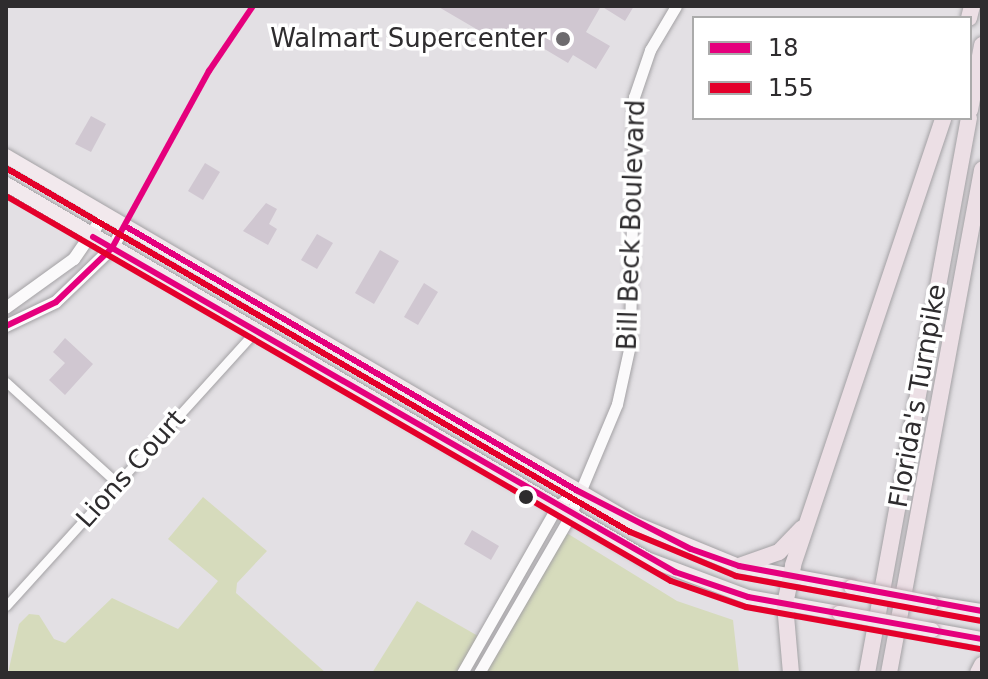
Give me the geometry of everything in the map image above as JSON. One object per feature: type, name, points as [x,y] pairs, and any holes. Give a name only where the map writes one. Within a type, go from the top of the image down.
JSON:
[{"type":"highway","points":[[972,99],[982,45]]},
{"type":"highway","points":[[791,673],[785,604],[790,576],[942,120]]},
{"type":"highway","name":"Florida's Turnpike","points":[[867,673],[969,120]]},
{"type":"highway","name":"Florida's Turnpike","points":[[889,673],[982,170]]},
{"type":"highway","points":[[739,566],[779,552],[810,517]]},
{"type":"highway","points":[[978,673],[982,665]]},
{"type":"main road","points":[[6,156],[648,530],[739,566],[982,611]]},
{"type":"main road","points":[[6,184],[556,508],[675,572],[785,604],[982,639]]},
{"type":"main road","points":[[6,308],[49,282],[93,237],[105,214]]},
{"type":"main road","points":[[6,326],[56,302],[112,248],[125,226]]},
{"type":"street","name":"Bill Beck Boulevard","points":[[479,673],[570,516],[576,490],[604,440],[626,369],[634,97],[650,50],[676,6]]},
{"type":"street","name":"Lions Court","points":[[6,606],[255,331]]},
{"type":"street","points":[[6,382],[117,483]]},
{"type":"street","name":"Bill Beck Boulevard","points":[[462,673],[556,508],[576,490]]},
{"type":"green space","points":[[203,497],[267,551],[237,583],[236,593],[326,673],[8,673],[19,624],[29,614],[39,615],[54,639],[65,643],[112,598],[178,629],[218,581],[168,539]]},
{"type":"green space","points":[[565,532],[677,601],[733,620],[739,673],[484,673]]},
{"type":"green space","points":[[417,601],[478,636],[457,673],[372,673]]},
{"type":"building","name":"Walmart Supercenter","points":[[437,6],[601,6],[586,32],[610,46],[596,69],[573,55],[568,63],[516,32],[507,47]]},
{"type":"building","points":[[601,6],[634,6],[625,21]]},
{"type":"building","points":[[91,116],[106,124],[91,152],[75,144]]},
{"type":"building","points":[[205,163],[220,172],[203,200],[188,191]]},
{"type":"building","points":[[266,203],[277,209],[269,224],[277,229],[268,245],[243,231]]},
{"type":"building","points":[[317,234],[333,243],[317,269],[301,260]]},
{"type":"building","points":[[380,250],[399,261],[374,304],[355,293]]},
{"type":"building","points":[[424,283],[438,292],[418,325],[404,317]]},
{"type":"building","points":[[65,338],[93,364],[65,395],[49,380],[65,363],[53,352]]},
{"type":"building","points":[[472,530],[499,546],[491,560],[464,544]]},
{"type":"transit line","name":"18","points":[[6,326],[56,302],[112,248],[209,71],[253,6]]},
{"type":"transit line","name":"155","points":[[6,168],[630,532],[736,576],[980,621]]},
{"type":"transit line","name":"155","points":[[6,196],[671,581],[746,607],[980,649]]},
{"type":"transit line","name":"18","points":[[125,226],[576,490],[691,549],[739,566],[982,611]]},
{"type":"transit line","name":"18","points":[[93,237],[675,572],[748,597],[982,639]]},
{"type":"place","name":"Walmart Supercenter","points":[[563,39]]}]
